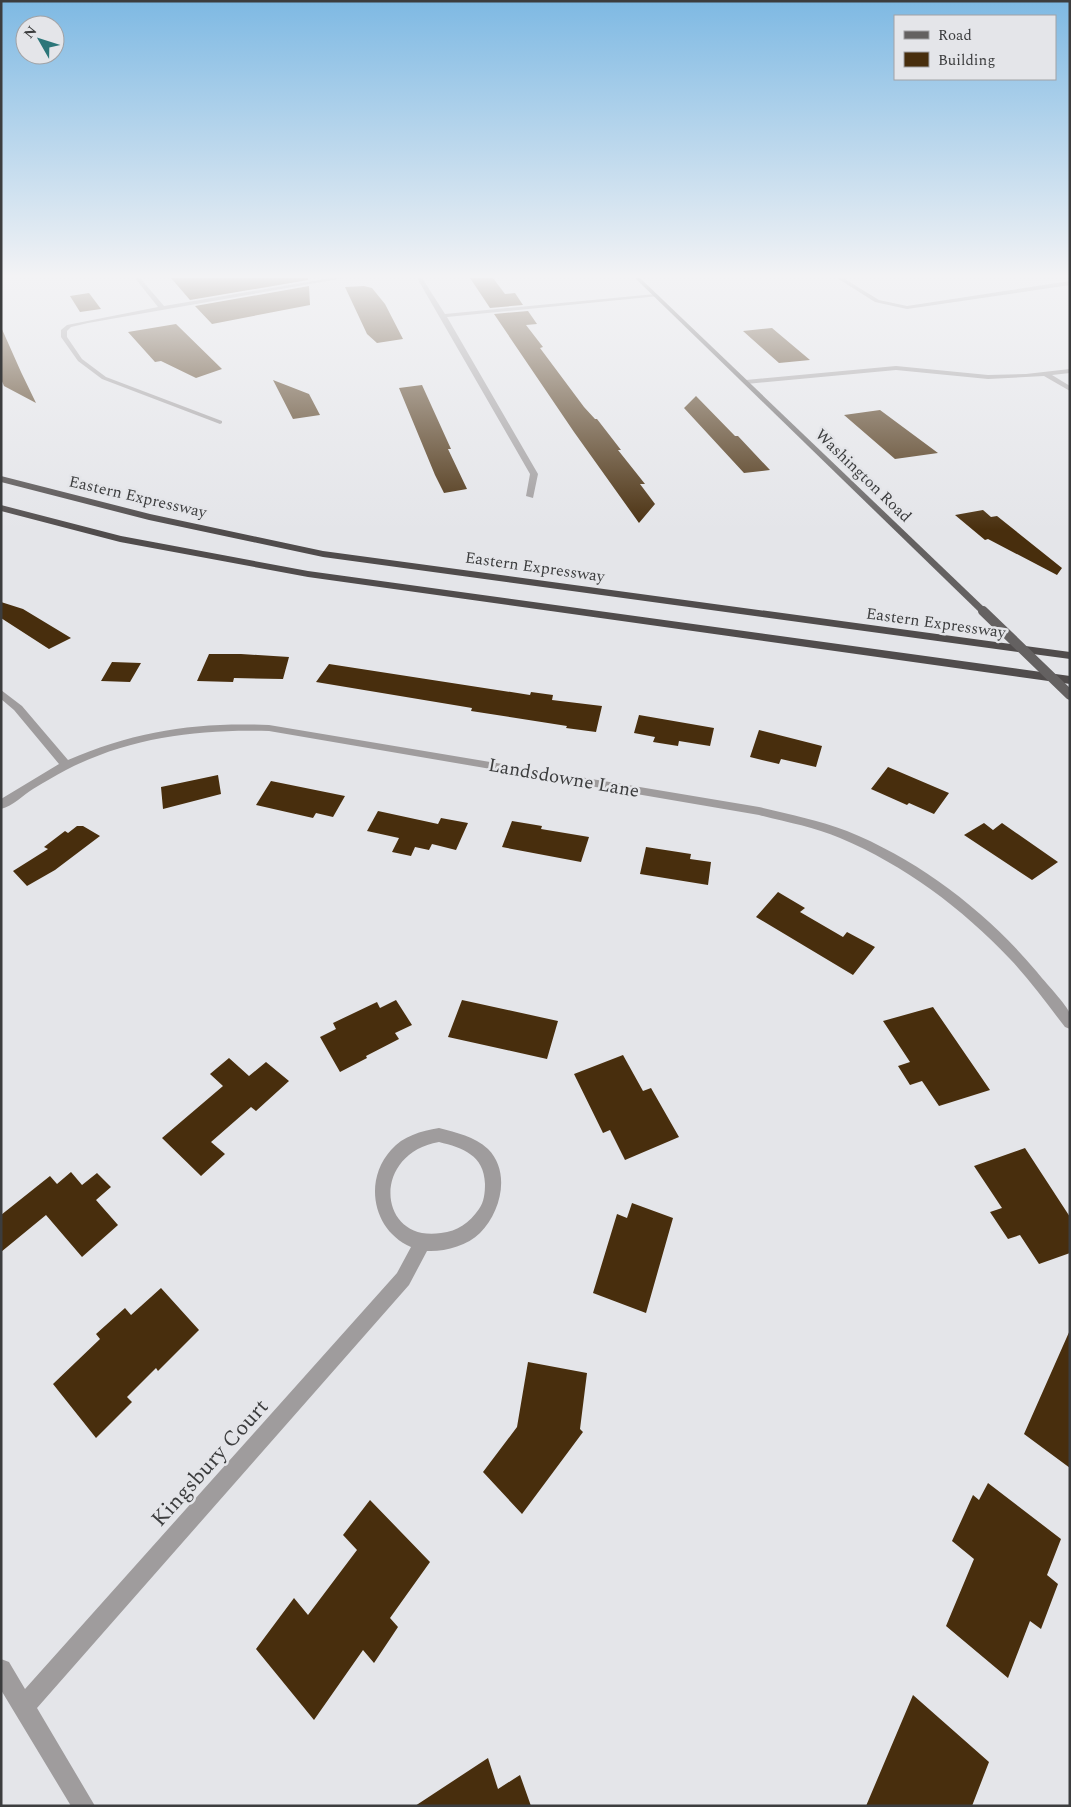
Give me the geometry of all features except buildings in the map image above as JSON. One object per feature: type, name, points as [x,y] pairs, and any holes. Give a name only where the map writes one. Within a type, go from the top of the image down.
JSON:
[{"type":"highway","points":[[1,472],[38,490]]},
{"type":"highway","name":"Eastern Expressway","points":[[1,479],[149,517],[323,554],[1070,656]]},
{"type":"highway","points":[[1,508],[120,539],[308,574],[1070,680]]},
{"type":"main road","name":"Washington Road","points":[[725,362],[1070,695]]},
{"type":"street","points":[[83,362],[104,378],[220,422]]},
{"type":"street","points":[[470,362],[534,474],[530,496]]},
{"type":"street","points":[[746,382],[896,368],[988,378],[1011,378],[1070,371]]},
{"type":"street","points":[[753,388],[881,375],[934,372]]},
{"type":"street","points":[[1046,374],[1070,389]]},
{"type":"street","points":[[1,693],[18,708],[65,764]]},
{"type":"street","name":"Landsdowne Lane","points":[[1,805],[65,764],[113,746],[160,734],[206,727],[259,727],[718,803],[803,821],[842,834],[906,866],[961,905],[1008,948],[1070,1024]]},
{"type":"street","points":[[439,1135],[456,1137],[472,1144],[485,1156],[492,1172],[494,1191],[489,1209],[478,1225],[461,1237],[442,1243],[422,1243],[405,1236],[392,1224],[384,1209],[381,1192],[385,1175],[393,1159],[406,1146],[422,1138],[439,1135]]},
{"type":"street","name":"Kingsbury Court","points":[[24,1706],[403,1279],[422,1243]]},
{"type":"street","points":[[1,1670],[84,1806]]}]
